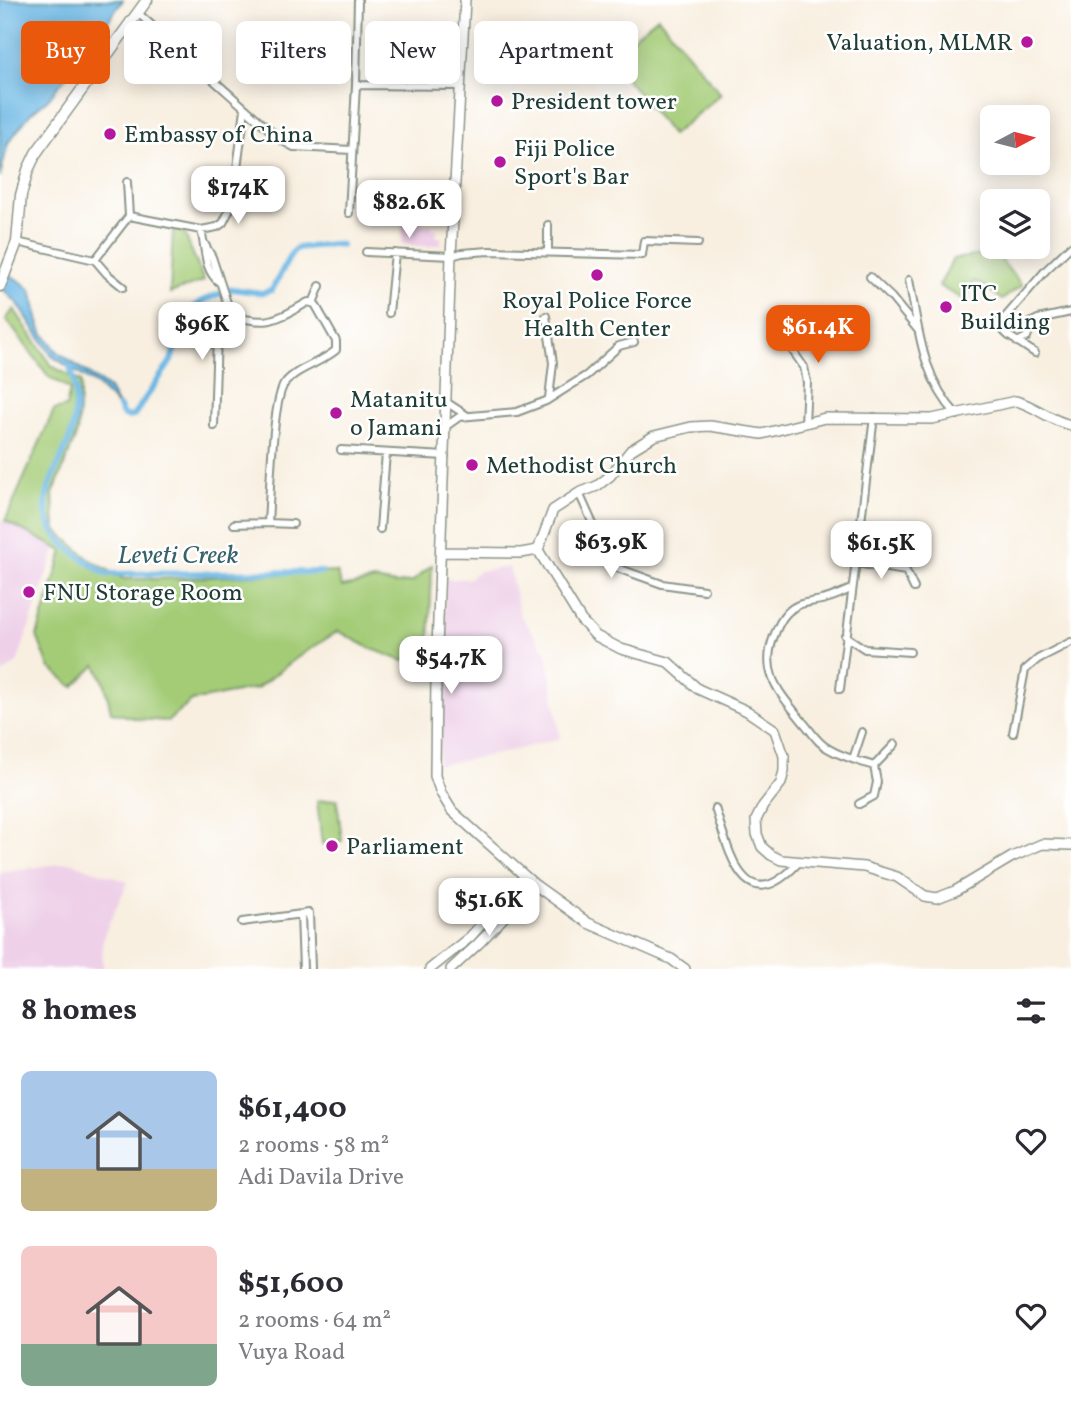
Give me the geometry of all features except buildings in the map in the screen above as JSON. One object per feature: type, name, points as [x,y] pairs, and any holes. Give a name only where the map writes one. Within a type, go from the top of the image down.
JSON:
[{"type":"main road","points":[[0,286],[17,242],[21,195],[36,153],[148,0]]},
{"type":"street","points":[[349,213],[358,0]]},
{"type":"street","points":[[465,0],[451,256],[435,776],[452,811],[535,885],[588,923],[671,959],[685,969]]},
{"type":"street","points":[[139,14],[281,140],[294,146],[352,149]]},
{"type":"street","points":[[356,85],[460,86]]},
{"type":"street","points":[[130,216],[201,230],[217,227],[228,216],[234,191],[245,109]]},
{"type":"street","points":[[95,260],[130,216],[127,183]]},
{"type":"street","points":[[548,225],[548,252]]},
{"type":"street","points":[[201,230],[203,249],[212,276],[219,282],[231,315]]},
{"type":"street","points":[[366,252],[451,256],[489,251],[642,255],[644,241],[698,243]]},
{"type":"street","points":[[17,242],[95,260],[123,287]]},
{"type":"street","points":[[985,326],[1002,321],[1046,270],[1071,246]]},
{"type":"street","points":[[389,313],[395,253]]},
{"type":"street","points":[[870,277],[891,297],[919,331]]},
{"type":"street","points":[[909,280],[926,367],[947,405],[957,415]]},
{"type":"street","points":[[313,303],[320,286]]},
{"type":"street","points":[[231,315],[253,322],[277,320],[308,302],[313,303],[336,341],[336,351],[290,377],[283,385],[278,407],[268,523]]},
{"type":"street","points":[[1017,342],[1027,337],[1032,323],[1038,319],[1071,312]]},
{"type":"street","points":[[214,426],[217,335],[221,324],[231,315]]},
{"type":"street","points":[[546,316],[553,363],[549,398]]},
{"type":"street","points":[[774,324],[804,367],[807,382],[804,423]]},
{"type":"street","points":[[996,324],[1035,354]]},
{"type":"street","points":[[445,428],[466,415],[500,415],[546,401],[587,375],[619,346],[634,342]]},
{"type":"street","points":[[538,550],[553,510],[579,493],[597,486],[610,476],[631,450],[661,434],[710,426],[762,434],[825,418],[932,419],[1016,401],[1027,404],[1056,422],[1071,425]]},
{"type":"street","points":[[446,402],[466,415]]},
{"type":"street","points":[[839,690],[874,417]]},
{"type":"street","points":[[341,450],[444,456]]},
{"type":"street","points":[[380,529],[386,453]]},
{"type":"street","points":[[579,493],[612,566],[662,584],[704,590]]},
{"type":"street","points":[[234,524],[293,524]]},
{"type":"street","points":[[442,552],[521,553],[538,550]]},
{"type":"street","points":[[538,550],[581,620],[596,636],[621,649],[668,662],[698,689],[747,711],[775,730],[784,756],[784,771],[781,783],[756,820],[762,847],[771,855],[781,860],[864,866],[897,877],[925,896],[937,898],[955,891],[1012,857],[1042,844],[1071,845]]},
{"type":"street","points":[[856,563],[906,571],[914,588]]},
{"type":"street","points":[[851,589],[835,596],[798,604],[787,613],[778,627],[768,656],[775,686],[819,742],[830,750],[874,766]]},
{"type":"street","points":[[845,636],[865,649],[910,652]]},
{"type":"street","points":[[1013,733],[1025,670],[1038,659],[1071,642]]},
{"type":"street","points":[[853,758],[862,732]]},
{"type":"street","points":[[874,766],[895,744]]},
{"type":"street","points":[[859,804],[874,796],[877,782],[874,766]]},
{"type":"street","points":[[715,808],[733,864],[739,874],[748,881],[764,885],[785,878],[800,861]]},
{"type":"street","points":[[430,969],[470,937],[525,876]]},
{"type":"street","points":[[451,969],[480,943],[535,885]]},
{"type":"street","points":[[242,922],[305,914]]},
{"type":"street","points":[[303,969],[305,914]]},
{"type":"street","points":[[305,914],[311,969]]},
{"type":"shaded area","points":[[403,224],[432,225],[432,228],[437,229],[436,237],[441,237],[441,245],[431,247],[402,244]]},
{"type":"shaded area","points":[[0,520],[56,546],[17,663],[0,675]]},
{"type":"shaded area","points":[[509,567],[520,615],[547,653],[560,738],[503,753],[438,765],[446,579],[468,579],[479,571]]},
{"type":"shaded area","points":[[70,862],[128,882],[105,932],[102,945],[103,969],[0,969],[0,873]]},
{"type":"green space","points":[[658,17],[721,94],[672,135],[631,84],[638,84],[638,33]]},
{"type":"green space","points":[[173,229],[184,232],[204,281],[170,293]]},
{"type":"green space","points":[[980,255],[980,259],[1000,259],[1022,285],[1002,300],[974,281],[964,300],[939,286],[953,259]]},
{"type":"green space","points":[[14,309],[52,366],[81,382],[77,433],[53,494],[55,529],[89,559],[124,579],[337,572],[342,587],[375,580],[396,584],[412,582],[432,565],[429,650],[403,661],[338,631],[257,688],[192,701],[168,721],[138,719],[111,712],[105,684],[96,665],[73,687],[49,667],[37,636],[63,551],[5,521],[54,410],[66,407],[70,389],[49,377],[6,319]]},
{"type":"green space","points":[[337,799],[342,841],[322,844],[317,801]]},
{"type":"water","points":[[0,0],[123,0],[108,21],[21,21],[21,84],[60,84],[31,113],[8,143],[0,177]]},
{"type":"water","points":[[0,270],[31,290],[41,330],[57,351],[109,389],[119,407],[98,386],[52,356],[18,304],[0,286]]},
{"type":"waterway","points":[[119,407],[123,415],[134,415],[171,361],[185,314],[204,300],[232,289],[262,293],[272,290],[297,248],[341,245]]},
{"type":"waterway","name":"Leveti Creek","points":[[70,367],[75,390],[74,423],[52,479],[46,504],[52,529],[69,548],[106,574],[322,572]]},
{"type":"place","name":"Valuation, MLMR","points":[[1027,42]]},
{"type":"place","name":"President tower","points":[[497,101]]},
{"type":"place","name":"Embassy of China","points":[[110,134]]},
{"type":"place","name":"Fiji Police Sport's Bar","points":[[500,162]]},
{"type":"place","name":"Royal Police Force Health Center","points":[[597,275]]},
{"type":"place","name":"ITC Building","points":[[946,307]]},
{"type":"place","name":"Matanitu o Jamani","points":[[336,413]]},
{"type":"place","name":"Methodist Church","points":[[472,465]]},
{"type":"place","name":"FNU Storage Room","points":[[29,592]]},
{"type":"place","name":"Parliament","points":[[332,846]]}]
